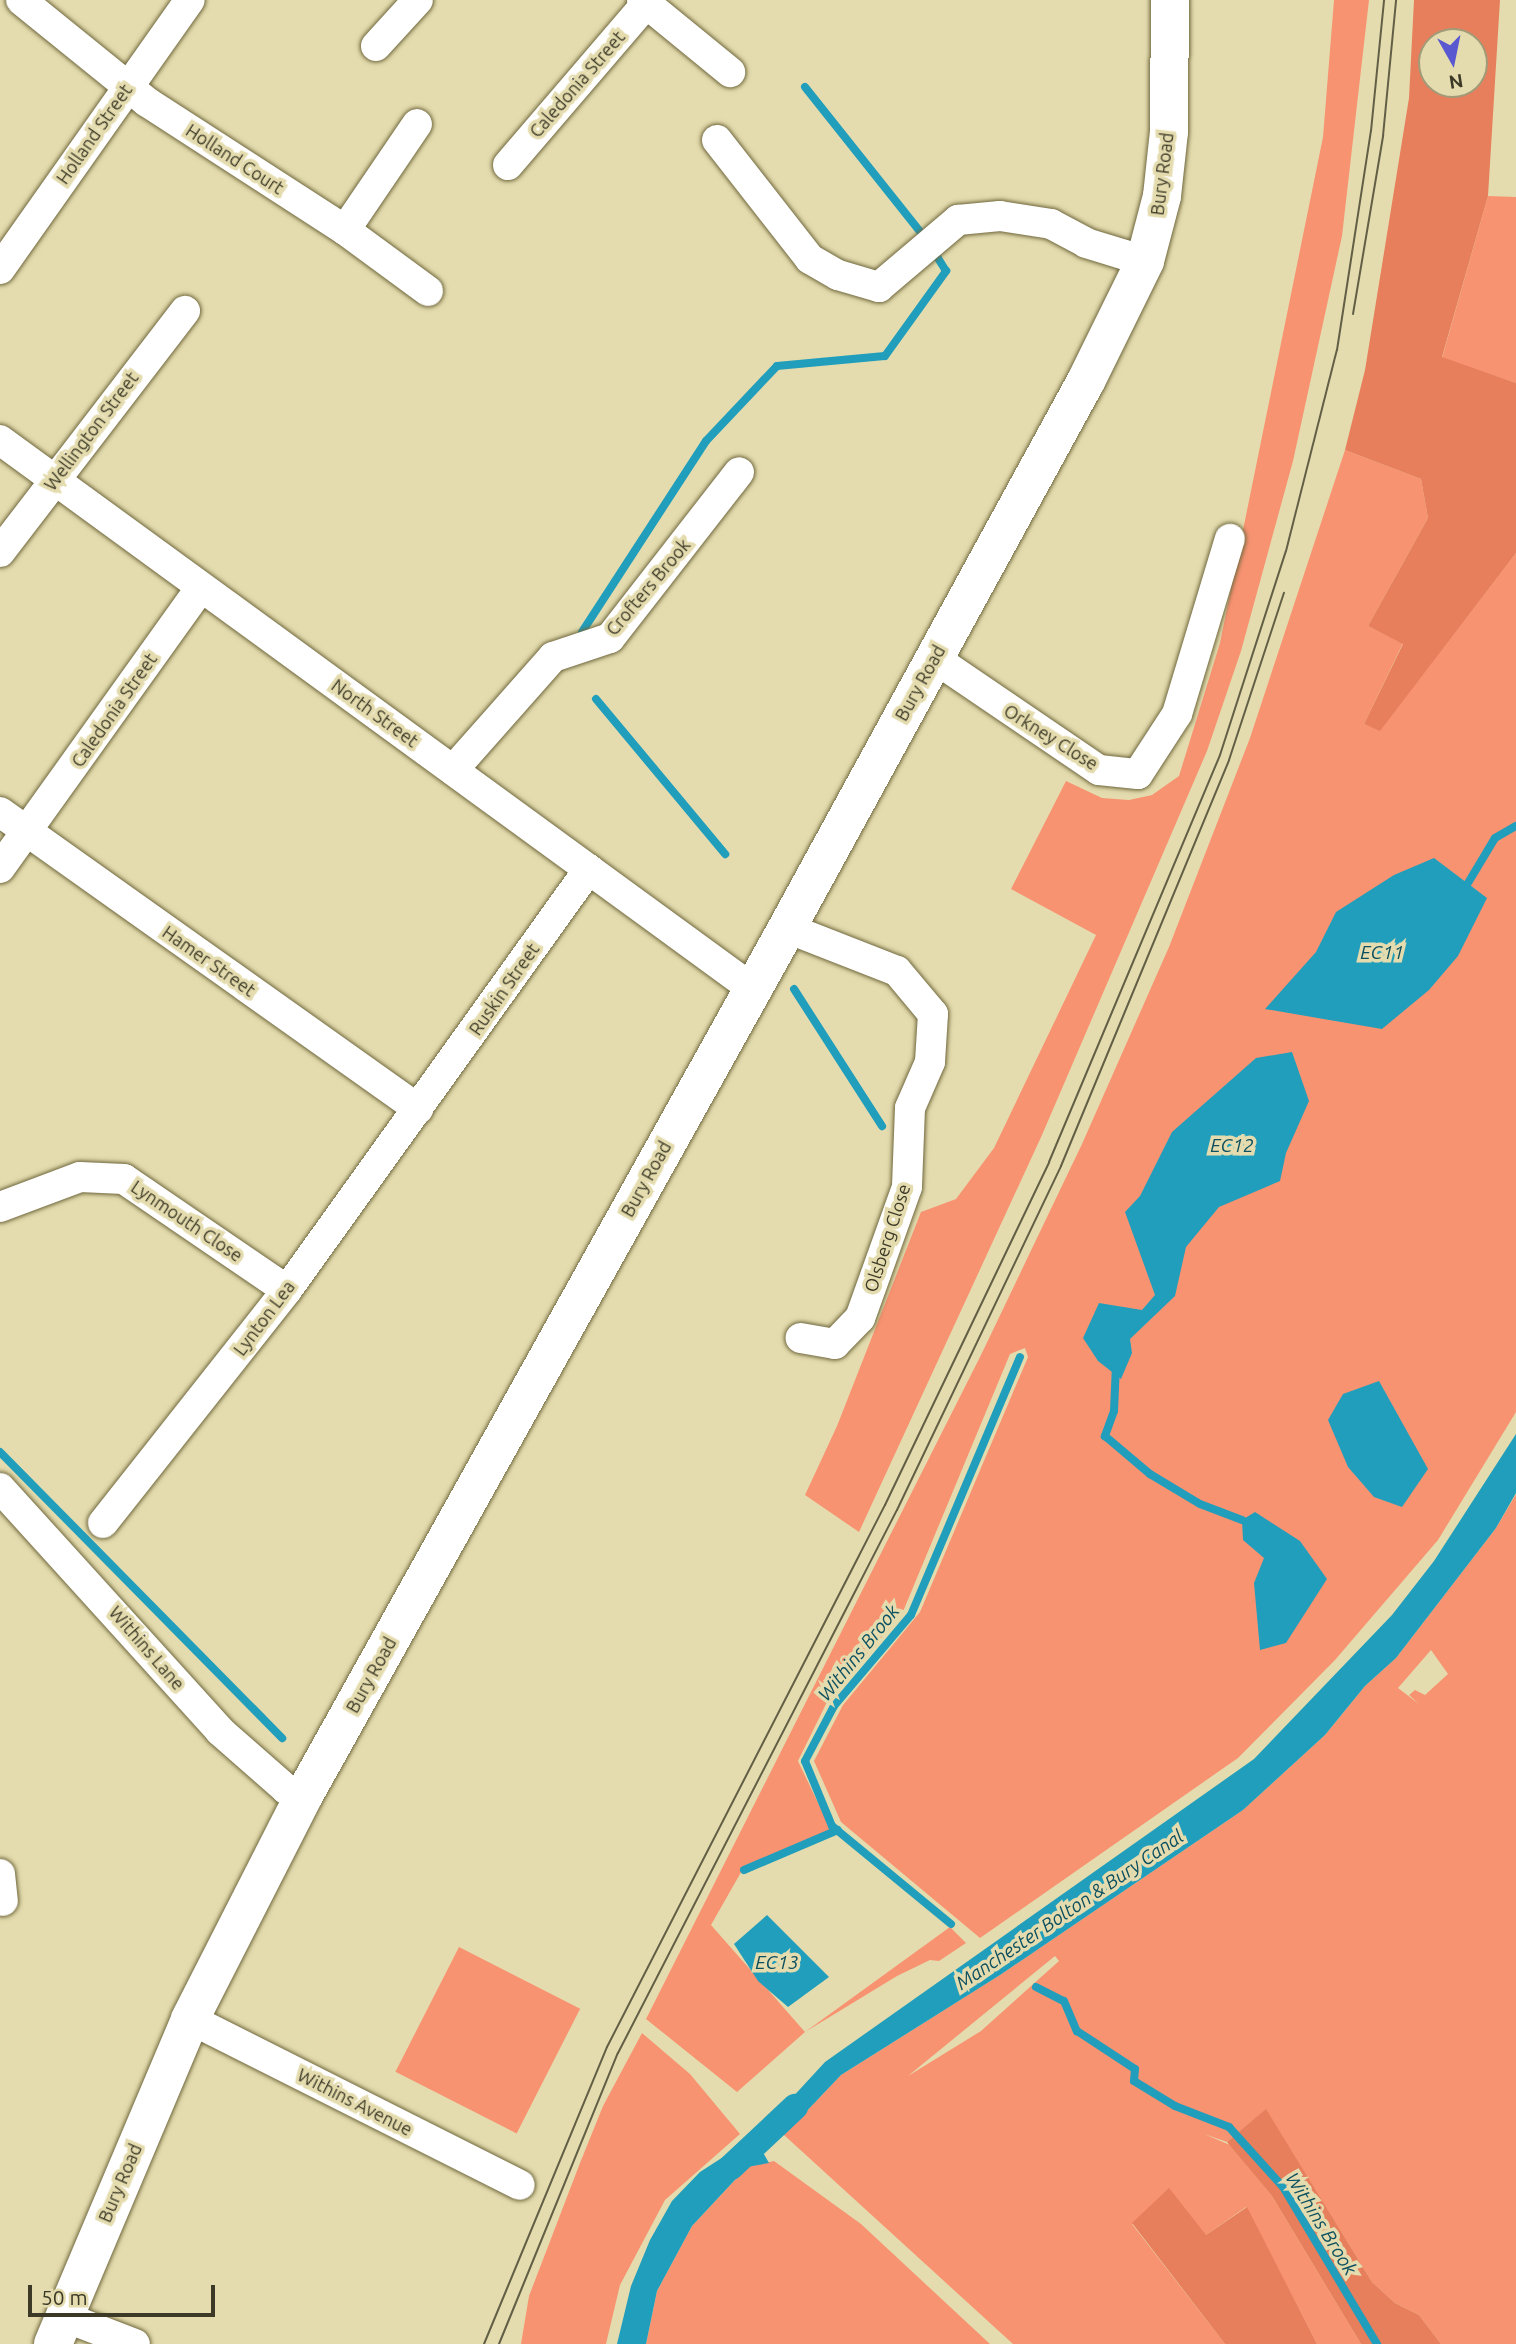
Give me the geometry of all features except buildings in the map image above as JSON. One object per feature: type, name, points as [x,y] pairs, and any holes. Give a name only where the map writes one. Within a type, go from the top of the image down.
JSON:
[{"type":"street","name":"Holland Court","points":[[21,0],[147,102],[345,230],[428,291]]},
{"type":"street","name":"Holland Street","points":[[0,269],[128,84],[190,0]]},
{"type":"street","points":[[376,46],[418,0]]},
{"type":"street","name":"Bury Road","points":[[57,2330],[190,2020],[303,1797],[750,987],[787,928],[1086,381],[1145,261],[1162,196],[1169,132],[1170,0]]},
{"type":"street","points":[[644,2],[730,72]]},
{"type":"street","name":"Caledonia Street","points":[[508,165],[644,2]]},
{"type":"street","points":[[345,230],[417,124]]},
{"type":"street","points":[[717,140],[810,259],[838,275],[879,287],[958,220],[1000,216],[1051,224],[1086,243],[1145,261]]},
{"type":"street","name":"Wellington Street","points":[[0,552],[185,311]]},
{"type":"street","name":"North Street","points":[[0,440],[750,987]]},
{"type":"street","name":"Crofters Brook","points":[[453,770],[553,657],[610,638],[739,472]]},
{"type":"street","name":"Orkney Close","points":[[933,658],[1099,770],[1138,774],[1177,714],[1230,539]]},
{"type":"street","name":"Caledonia Street","points":[[0,868],[201,587]]},
{"type":"street","name":"Hamer Street","points":[[0,812],[418,1109]]},
{"type":"street","name":"Ruskin Street","points":[[418,1109],[589,869]]},
{"type":"street","name":"Olsberg Close","points":[[787,928],[897,971],[933,1014],[930,1062],[910,1108],[907,1187],[860,1318],[835,1344],[801,1338]]},
{"type":"street","name":"Lynton Lea","points":[[103,1523],[287,1290],[418,1109]]},
{"type":"street","name":"Lynmouth Close","points":[[0,1207],[80,1177],[124,1179],[287,1290]]},
{"type":"street","name":"Withins Lane","points":[[0,1488],[220,1731],[286,1789],[303,1797]]},
{"type":"street","name":"Withins Avenue","points":[[190,2020],[520,2185]]},
{"type":"street","points":[[57,2330],[135,2344]]},
{"type":"shaded area","points":[[1334,0],[1369,0],[1342,236],[1293,461],[1241,651],[1207,751],[1042,1135],[859,1532],[805,1495],[837,1426],[921,1212],[956,1199],[994,1148],[1096,935],[1011,889],[1066,781],[1102,798],[1129,800],[1152,795],[1179,776],[1220,643],[1323,137]]},
{"type":"shaded area","points":[[1414,0],[1500,0],[1488,196],[1442,357],[1516,383],[1516,553],[1380,731],[1364,724],[1403,644],[1368,626],[1428,518],[1421,479],[1345,450],[1365,370],[1409,98]]},
{"type":"shaded area","points":[[1488,196],[1516,197],[1516,383],[1442,358]]},
{"type":"shaded area","points":[[1345,450],[1421,479],[1428,518],[1368,626],[1403,643],[1364,724],[1380,730],[1516,553],[1516,1412],[1438,1540],[1335,1660],[1238,1758],[980,1938],[841,1822],[814,1761],[843,1705],[920,1612],[1028,1357],[1025,1348],[1010,1354],[902,1614],[828,1700],[798,1761],[831,1830],[744,1867],[711,1925],[805,2032],[737,2092],[646,2019],[981,1355],[1082,1144],[1169,947],[1250,738]]},
{"type":"shaded area","points":[[1516,1494],[1516,2344],[1441,2344],[1419,2315],[1395,2303],[1372,2282],[1266,2110],[1227,2142],[1204,2134],[1230,2145],[1272,2196],[1361,2344],[1317,2344],[1246,2207],[1206,2235],[1132,2224],[1225,2344],[1013,2344],[784,2135],[841,2075],[1000,1975],[1243,1810],[1325,1735],[1365,1686],[1396,1658],[1496,1528]],"holes":[[[1431,1650],[1448,1674],[1425,1695],[1415,1690],[1409,1695],[1419,1704],[1398,1688]],[[1055,1956],[1059,1961],[981,2031],[908,2076]]]},
{"type":"shaded area","points":[[950,1927],[966,1943],[939,1961],[930,1960],[897,1976],[805,2032]]},
{"type":"shaded area","points":[[459,1947],[580,2009],[517,2133],[395,2072]]},
{"type":"shaded area","points":[[642,2033],[690,2074],[740,2134],[665,2200],[620,2285],[606,2344],[521,2344],[529,2296],[580,2163],[603,2106]]},
{"type":"shaded area","points":[[1266,2109],[1372,2282],[1395,2303],[1419,2315],[1441,2344],[1361,2344],[1272,2196],[1227,2142]]},
{"type":"shaded area","points":[[774,2161],[861,2224],[990,2344],[646,2344],[657,2291],[692,2226],[747,2167]]},
{"type":"shaded area","points":[[1169,2188],[1206,2235],[1247,2207],[1317,2344],[1225,2344],[1132,2223]]},
{"type":"water","name":"EC11","points":[[1434,858],[1487,898],[1458,956],[1429,990],[1382,1029],[1265,1009],[1316,952],[1336,912],[1394,875]]},
{"type":"water","name":"EC12","points":[[1292,1052],[1309,1101],[1286,1153],[1280,1181],[1219,1207],[1186,1247],[1175,1296],[1130,1339],[1132,1353],[1121,1379],[1098,1361],[1083,1338],[1099,1303],[1142,1310],[1155,1295],[1125,1212],[1140,1196],[1172,1132],[1256,1058]]},
{"type":"water","points":[[1379,1381],[1428,1469],[1402,1507],[1374,1497],[1348,1467],[1328,1420],[1343,1394]]},
{"type":"water","points":[[1516,1434],[1516,1493],[1496,1528],[1396,1658],[1365,1686],[1325,1735],[1243,1810],[1000,1975],[841,2075],[784,2135],[777,2135],[766,2126],[825,2062],[1254,1759],[1392,1615],[1434,1561]]},
{"type":"water","points":[[1255,1512],[1300,1541],[1327,1579],[1286,1643],[1260,1650],[1254,1583],[1264,1558],[1243,1540],[1242,1520]]},
{"type":"water","name":"EC13","points":[[767,1915],[829,1977],[788,2007],[758,1981],[734,1944]]},
{"type":"water","points":[[754,2137],[769,2163],[747,2167],[692,2226],[657,2291],[646,2344],[617,2344],[631,2286],[650,2240],[672,2201],[700,2172]]},
{"type":"waterway","points":[[805,87],[925,238]]},
{"type":"waterway","points":[[582,632],[706,441],[777,366],[885,356],[946,271],[932,249]]},
{"type":"waterway","points":[[596,699],[725,854]]},
{"type":"waterway","points":[[1468,883],[1495,838],[1516,826]]},
{"type":"waterway","points":[[794,989],[882,1126]]},
{"type":"waterway","name":"Withins Brook","points":[[951,1924],[832,1826],[805,1761],[834,1706],[911,1615],[1020,1357]]},
{"type":"waterway","points":[[1116,1365],[1114,1411],[1105,1436],[1150,1474],[1200,1504],[1242,1520]]},
{"type":"waterway","points":[[0,1452],[282,1738]]},
{"type":"waterway","points":[[744,1870],[838,1830]]},
{"type":"waterway","name":"Withins Brook","points":[[1036,1987],[1064,2001],[1077,2031],[1135,2069],[1134,2081],[1175,2106],[1229,2127],[1283,2187],[1377,2344]]},
{"type":"waterway","name":"Manchester Bolton & Bury Canal","points":[[731,2167],[795,2107]]},
{"type":"tram line","points":[[484,2344],[607,2047],[885,1505],[1049,1162],[1220,755],[1286,551],[1337,350],[1371,131],[1384,0]]},
{"type":"tram line","points":[[1353,314],[1383,136],[1396,0]]},
{"type":"tram line","points":[[499,2344],[618,2053],[897,1510],[1061,1166],[1229,760],[1284,593]]}]
